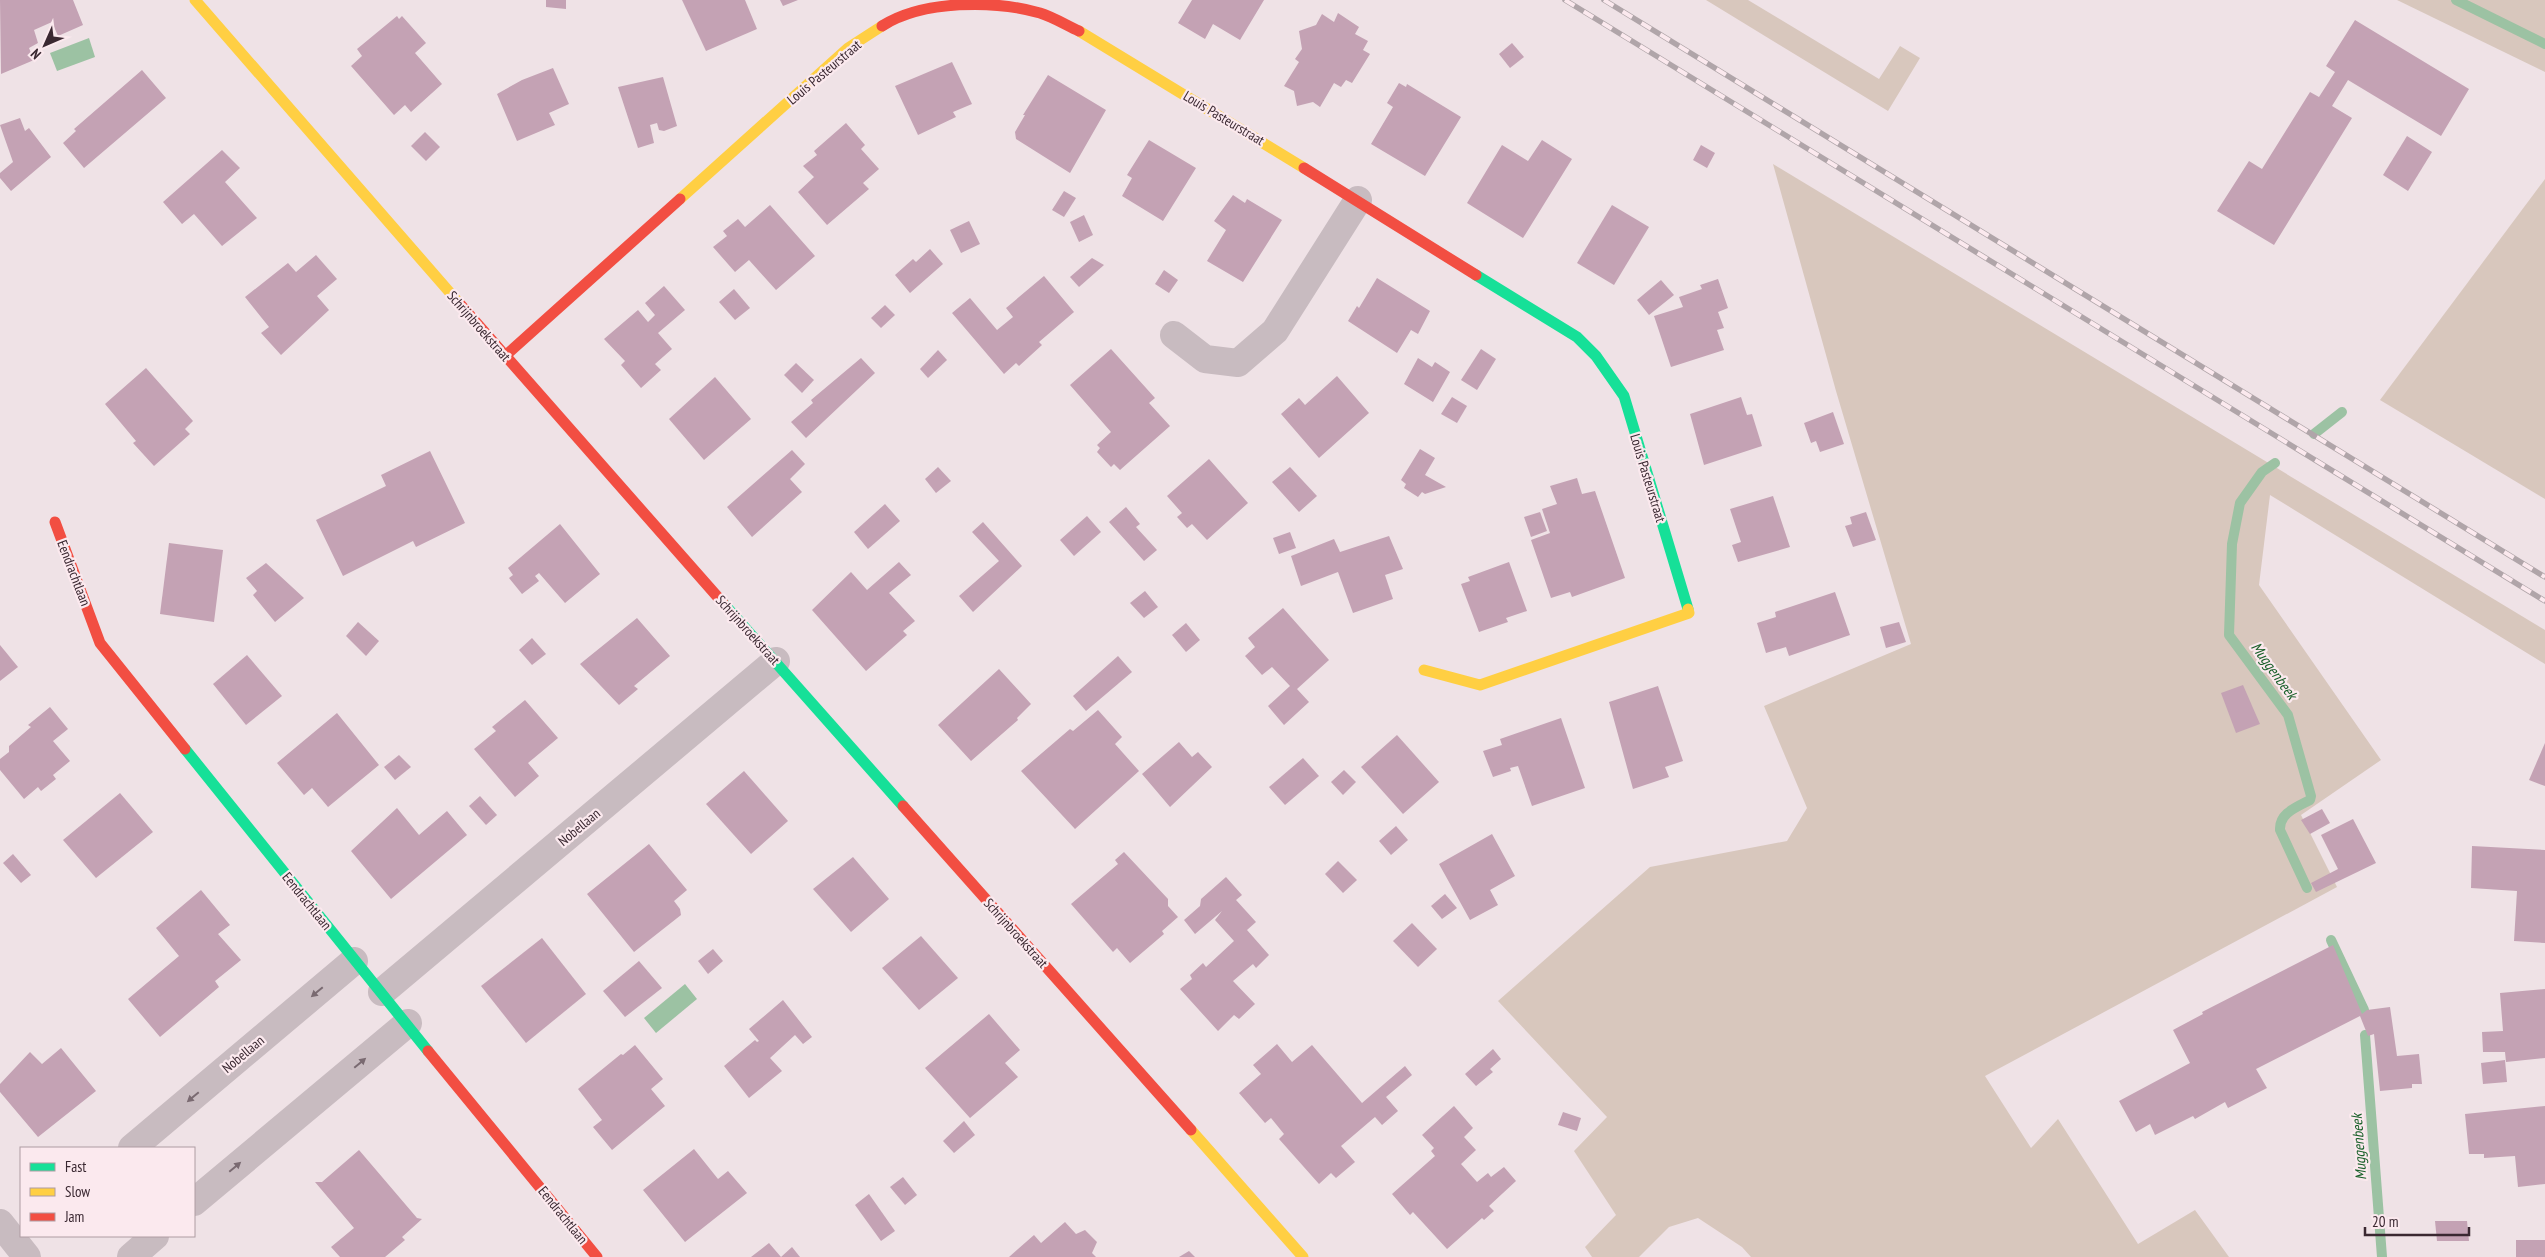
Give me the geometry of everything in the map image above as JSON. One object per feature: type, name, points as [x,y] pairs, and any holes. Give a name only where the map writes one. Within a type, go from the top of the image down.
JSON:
[{"type":"street","name":"Schrijnbroekstraat","points":[[195,0],[505,356],[1303,1257]]},
{"type":"street","name":"Louis Pasteurstraat","points":[[505,356],[848,48],[892,19],[940,5],[990,3],[1040,13],[1086,34],[1358,200],[1577,337],[1596,356],[1624,396],[1688,613],[1480,685],[1424,670]]},
{"type":"street","points":[[1174,335],[1205,359],[1238,363],[1275,331],[1358,200]]},
{"type":"street","name":"Eendrachtlaan","points":[[55,522],[100,643],[354,961],[408,1023],[597,1257]]},
{"type":"street","name":"Nobellaan","points":[[382,992],[776,661]]},
{"type":"street","name":"Nobellaan","points":[[133,1147],[354,961]]},
{"type":"street","points":[[195,1201],[408,1023]]},
{"type":"street","points":[[0,1223],[19,1249]]},
{"type":"street","points":[[130,1257],[154,1237]]},
{"type":"shaded area","points":[[1706,0],[1748,0],[1879,79],[1900,46],[1920,58],[1888,111]]},
{"type":"shaded area","points":[[2397,0],[2545,0],[2545,72]]},
{"type":"shaded area","points":[[89,38],[95,57],[57,71],[50,53]]},
{"type":"shaded area","points":[[1773,164],[2545,630],[2545,664],[2270,495],[2259,585],[2381,760],[2301,815],[2337,887],[1985,1076],[2031,1148],[2058,1119],[2138,1244],[2195,1210],[2229,1257],[1751,1257],[1742,1247],[1698,1218],[1669,1227],[1639,1257],[1592,1257],[1585,1247],[1616,1215],[1574,1151],[1607,1117],[1498,1001],[1650,867],[1787,841],[1807,808],[1764,706],[1911,644],[1836,391]]},
{"type":"shaded area","points":[[2545,179],[2545,499],[2380,400]]},
{"type":"shaded area","points":[[685,984],[697,999],[656,1033],[644,1018]]},
{"type":"building","points":[[0,0],[73,0],[83,25],[58,36],[52,22],[34,30],[38,43],[29,48],[34,60],[1,74]]},
{"type":"building","points":[[546,0],[566,0],[566,9],[546,7]]},
{"type":"building","points":[[682,0],[745,0],[757,29],[706,51]]},
{"type":"building","points":[[780,0],[798,0],[783,6]]},
{"type":"building","points":[[1192,0],[1264,0],[1240,40],[1213,24],[1205,39],[1178,23]]},
{"type":"building","points":[[1338,13],[1359,27],[1355,34],[1368,41],[1363,50],[1370,54],[1352,83],[1346,80],[1341,87],[1334,83],[1320,107],[1313,102],[1297,106],[1294,91],[1284,86],[1299,62],[1295,59],[1302,49],[1299,31],[1316,25],[1322,14],[1334,22]]},
{"type":"building","points":[[397,16],[399,19],[402,16],[426,43],[415,53],[442,84],[411,112],[405,105],[394,115],[351,66],[362,56],[357,49]]},
{"type":"building","points":[[2355,20],[2469,89],[2441,136],[2348,80],[2332,106],[2352,118],[2274,245],[2217,211],[2249,161],[2262,169],[2310,92],[2319,97],[2335,72],[2326,66]]},
{"type":"building","points":[[1512,43],[1524,57],[1510,68],[1499,54]]},
{"type":"building","points":[[952,62],[972,104],[953,112],[956,117],[918,135],[895,86]]},
{"type":"building","points":[[553,68],[569,104],[549,113],[555,125],[517,141],[497,94],[522,80]]},
{"type":"building","points":[[142,70],[166,98],[84,168],[63,143],[76,131],[74,129]]},
{"type":"building","points":[[1048,75],[1106,110],[1070,173],[1016,139],[1015,132],[1025,115],[1023,115]]},
{"type":"building","points":[[663,77],[677,126],[664,131],[659,130],[657,123],[650,125],[654,143],[638,148],[618,87]]},
{"type":"building","points":[[1399,83],[1406,87],[1407,84],[1461,117],[1425,176],[1371,144],[1393,107],[1387,103]]},
{"type":"building","points":[[20,118],[25,131],[29,128],[51,157],[11,191],[0,178],[0,173],[13,162],[0,125]]},
{"type":"building","points":[[846,123],[865,145],[861,149],[879,169],[863,183],[869,189],[827,225],[798,192],[814,177],[803,166],[817,155],[814,151]]},
{"type":"building","points":[[425,132],[440,147],[426,161],[411,146]]},
{"type":"building","points":[[2407,136],[2432,152],[2408,191],[2383,175]]},
{"type":"building","points":[[1149,140],[1196,168],[1163,221],[1122,196],[1132,178],[1127,175]]},
{"type":"building","points":[[1542,140],[1572,159],[1523,238],[1467,203],[1502,145],[1528,161]]},
{"type":"building","points":[[1701,145],[1715,153],[1707,168],[1693,160]]},
{"type":"building","points":[[222,150],[240,168],[225,182],[257,218],[222,246],[194,214],[182,224],[163,202]]},
{"type":"building","points":[[1064,191],[1076,198],[1064,217],[1052,210]]},
{"type":"building","points":[[1233,195],[1245,203],[1247,199],[1282,220],[1243,282],[1207,261],[1226,230],[1214,221]]},
{"type":"building","points":[[770,205],[815,256],[776,290],[749,260],[735,272],[713,247],[727,236],[723,231],[738,219],[745,227]]},
{"type":"building","points":[[1612,205],[1649,227],[1614,285],[1577,263]]},
{"type":"building","points":[[1084,215],[1093,235],[1079,242],[1070,222]]},
{"type":"building","points":[[969,221],[980,244],[961,253],[950,230]]},
{"type":"building","points":[[930,249],[943,264],[910,293],[895,275],[913,259],[916,262]]},
{"type":"building","points":[[316,255],[337,279],[317,296],[329,310],[281,355],[261,333],[269,327],[245,297],[288,263],[296,272]]},
{"type":"building","points":[[1092,258],[1104,265],[1079,287],[1070,277]]},
{"type":"building","points":[[1164,270],[1178,280],[1169,293],[1155,284]]},
{"type":"building","points":[[1044,276],[1074,312],[1039,342],[1042,345],[1019,366],[1016,363],[1004,374],[952,313],[970,298],[997,330],[1013,317],[1006,308]]},
{"type":"building","points":[[1377,278],[1430,311],[1418,334],[1411,330],[1397,353],[1348,321],[1357,306],[1359,308]]},
{"type":"building","points":[[1718,279],[1728,308],[1718,312],[1724,328],[1717,330],[1724,350],[1671,367],[1654,316],[1683,307],[1679,297],[1702,289],[1700,285]]},
{"type":"building","points":[[1661,280],[1674,295],[1649,315],[1637,300]]},
{"type":"building","points":[[664,286],[685,310],[658,333],[672,349],[655,364],[661,370],[641,388],[621,365],[625,361],[604,339],[638,310],[648,322],[655,315],[645,303]]},
{"type":"building","points":[[734,289],[750,308],[735,320],[719,302]]},
{"type":"building","points":[[885,305],[895,315],[881,328],[871,318]]},
{"type":"building","points":[[1111,349],[1155,398],[1149,403],[1170,426],[1120,470],[1114,464],[1111,467],[1097,452],[1100,448],[1097,445],[1111,432],[1070,385]]},
{"type":"building","points":[[1481,349],[1496,359],[1477,390],[1461,380]]},
{"type":"building","points":[[938,350],[947,360],[928,378],[920,369]]},
{"type":"building","points":[[861,358],[875,373],[806,438],[791,422],[813,403],[811,400]]},
{"type":"building","points":[[1418,358],[1432,367],[1435,362],[1450,372],[1433,402],[1404,384]]},
{"type":"building","points":[[796,363],[814,380],[802,393],[784,375]]},
{"type":"building","points":[[146,368],[193,421],[185,429],[190,434],[154,466],[133,443],[136,441],[105,404]]},
{"type":"building","points":[[1337,376],[1369,413],[1319,458],[1281,414],[1299,398],[1305,405]]},
{"type":"building","points":[[715,377],[751,419],[704,460],[669,419]]},
{"type":"building","points":[[1452,397],[1467,406],[1457,423],[1441,414]]},
{"type":"building","points":[[1741,397],[1747,415],[1752,414],[1762,446],[1704,465],[1690,414]]},
{"type":"building","points":[[1833,412],[1844,444],[1820,452],[1816,441],[1811,443],[1804,423]]},
{"type":"building","points":[[1420,449],[1435,458],[1425,475],[1446,487],[1425,494],[1422,492],[1418,497],[1404,488],[1406,484],[1401,480]]},
{"type":"building","points":[[792,450],[805,464],[790,479],[802,492],[752,537],[727,507]]},
{"type":"building","points":[[430,451],[465,523],[416,547],[413,541],[343,576],[316,520],[386,486],[381,475]]},
{"type":"building","points":[[1209,459],[1248,503],[1207,540],[1192,524],[1187,528],[1177,517],[1182,513],[1167,496]]},
{"type":"building","points":[[938,467],[951,481],[936,493],[925,479]]},
{"type":"building","points":[[1290,467],[1317,496],[1299,512],[1272,482]]},
{"type":"building","points":[[1577,478],[1582,494],[1595,491],[1625,578],[1572,597],[1570,592],[1551,598],[1531,540],[1550,533],[1542,509],[1557,504],[1550,486]]},
{"type":"building","points":[[1773,496],[1790,547],[1738,562],[1732,545],[1741,542],[1730,509]]},
{"type":"building","points":[[885,504],[900,521],[868,549],[854,532]]},
{"type":"building","points":[[1126,507],[1140,524],[1136,527],[1157,550],[1144,561],[1109,522]]},
{"type":"building","points":[[1540,512],[1547,531],[1531,537],[1524,517]]},
{"type":"building","points":[[1866,512],[1876,540],[1853,547],[1845,526],[1852,524],[1850,517]]},
{"type":"building","points":[[1087,516],[1101,532],[1074,556],[1060,540]]},
{"type":"building","points":[[983,522],[1022,566],[973,612],[959,596],[999,561],[972,532]]},
{"type":"building","points":[[560,524],[600,574],[565,603],[539,573],[535,576],[539,581],[522,594],[509,578],[513,575],[508,568]]},
{"type":"building","points":[[1290,532],[1296,548],[1279,554],[1273,538]]},
{"type":"building","points":[[1389,536],[1403,569],[1385,575],[1393,599],[1353,613],[1338,572],[1301,586],[1291,556],[1334,539],[1340,552]]},
{"type":"building","points":[[169,543],[223,550],[214,622],[160,614]]},
{"type":"building","points":[[899,562],[911,575],[889,593],[915,621],[903,631],[907,635],[866,671],[812,610],[851,572],[867,590]]},
{"type":"building","points":[[1509,562],[1527,611],[1506,618],[1508,622],[1479,632],[1461,584],[1470,581],[1468,577]]},
{"type":"building","points":[[266,563],[304,598],[275,622],[253,595],[257,591],[246,578]]},
{"type":"building","points":[[1145,591],[1158,607],[1144,618],[1130,603]]},
{"type":"building","points":[[1835,592],[1850,635],[1789,656],[1786,647],[1766,653],[1757,623],[1776,617],[1775,612]]},
{"type":"building","points":[[1283,608],[1329,660],[1297,689],[1309,702],[1284,725],[1268,706],[1290,686],[1272,667],[1262,675],[1245,656],[1255,647],[1248,638]]},
{"type":"building","points":[[637,618],[670,656],[634,686],[638,689],[619,705],[580,664]]},
{"type":"building","points":[[358,622],[379,641],[366,656],[346,636]]},
{"type":"building","points":[[1899,622],[1906,642],[1886,648],[1880,627]]},
{"type":"building","points":[[1186,623],[1200,640],[1186,652],[1172,635]]},
{"type":"building","points":[[532,638],[546,654],[532,665],[519,650]]},
{"type":"building","points":[[0,645],[18,667],[0,681]]},
{"type":"building","points":[[247,655],[282,696],[246,725],[213,684]]},
{"type":"building","points":[[1118,656],[1132,672],[1086,711],[1073,696]]},
{"type":"building","points":[[999,669],[1031,704],[1017,718],[1018,720],[971,761],[938,725]]},
{"type":"building","points":[[2243,685],[2260,724],[2236,733],[2221,693]]},
{"type":"building","points":[[1658,686],[1683,761],[1665,767],[1669,777],[1633,789],[1609,702]]},
{"type":"building","points":[[525,700],[558,738],[528,763],[539,776],[515,797],[474,749],[496,731],[492,727]]},
{"type":"building","points":[[50,707],[68,729],[53,741],[70,761],[53,775],[56,779],[41,791],[38,787],[24,799],[0,770],[0,759],[9,752],[9,746],[31,727],[28,725]]},
{"type":"building","points":[[1098,710],[1122,737],[1115,744],[1139,771],[1075,829],[1021,771],[1070,729],[1073,731]]},
{"type":"building","points":[[337,713],[379,765],[328,807],[312,788],[304,795],[277,763]]},
{"type":"building","points":[[1561,718],[1585,788],[1532,806],[1518,766],[1510,768],[1511,771],[1493,777],[1483,751],[1502,745],[1500,739]]},
{"type":"building","points":[[1397,735],[1439,782],[1403,814],[1361,767]]},
{"type":"building","points":[[1179,742],[1192,757],[1198,752],[1212,767],[1170,807],[1142,774]]},
{"type":"building","points":[[2545,743],[2545,786],[2529,780]]},
{"type":"building","points":[[399,755],[411,767],[395,780],[384,767]]},
{"type":"building","points":[[1303,758],[1319,776],[1285,805],[1269,787]]},
{"type":"building","points":[[1344,770],[1356,782],[1343,795],[1331,782]]},
{"type":"building","points":[[744,771],[788,821],[751,854],[706,804]]},
{"type":"building","points":[[120,793],[153,832],[96,878],[63,840]]},
{"type":"building","points":[[480,796],[497,815],[486,825],[469,806]]},
{"type":"building","points":[[397,808],[419,835],[447,811],[467,835],[391,899],[351,851]]},
{"type":"building","points":[[2322,809],[2330,823],[2310,834],[2301,820]]},
{"type":"building","points":[[2353,819],[2376,863],[2316,892],[2311,883],[2338,869],[2321,835]]},
{"type":"building","points":[[1396,826],[1408,840],[1391,855],[1379,841]]},
{"type":"building","points":[[1492,834],[1515,876],[1490,890],[1498,905],[1470,920],[1439,864]]},
{"type":"building","points":[[649,844],[687,890],[674,901],[680,909],[681,915],[634,952],[587,894]]},
{"type":"building","points":[[2472,846],[2545,850],[2545,943],[2514,941],[2517,891],[2471,888]]},
{"type":"building","points":[[1124,852],[1168,899],[1168,906],[1178,917],[1162,931],[1164,934],[1130,963],[1117,948],[1113,952],[1071,904],[1118,864],[1115,860]]},
{"type":"building","points":[[13,854],[31,875],[21,883],[3,863]]},
{"type":"building","points":[[853,857],[889,899],[851,932],[813,889]]},
{"type":"building","points":[[1338,861],[1357,880],[1343,893],[1325,874]]},
{"type":"building","points":[[1226,877],[1242,895],[1236,900],[1256,922],[1247,930],[1269,955],[1256,968],[1253,964],[1233,981],[1255,1004],[1239,1019],[1234,1015],[1218,1031],[1180,989],[1192,979],[1190,975],[1203,963],[1206,967],[1234,941],[1215,920],[1222,911],[1195,934],[1184,920],[1200,906],[1201,899]]},
{"type":"building","points":[[201,890],[230,925],[218,934],[241,960],[215,981],[219,987],[160,1037],[128,999],[179,956],[156,928]]},
{"type":"building","points":[[1445,894],[1457,908],[1442,919],[1431,906]]},
{"type":"building","points":[[1412,923],[1437,949],[1418,967],[1393,941]]},
{"type":"building","points":[[921,936],[958,978],[919,1010],[882,968]]},
{"type":"building","points":[[542,938],[586,994],[526,1043],[481,986]]},
{"type":"building","points":[[2333,945],[2362,1014],[2367,1010],[2390,1007],[2397,1056],[2419,1054],[2422,1084],[2412,1084],[2412,1088],[2380,1091],[2374,1034],[2368,1036],[2360,1016],[2256,1069],[2267,1088],[2228,1108],[2225,1102],[2195,1119],[2193,1116],[2155,1135],[2150,1124],[2136,1132],[2119,1101],[2190,1063],[2173,1030],[2203,1014],[2202,1012]]},
{"type":"building","points":[[713,949],[723,961],[708,974],[698,961]]},
{"type":"building","points":[[639,961],[662,988],[625,1017],[603,991]]},
{"type":"building","points":[[2545,989],[2545,1058],[2506,1062],[2505,1052],[2483,1052],[2482,1032],[2503,1031],[2500,993]]},
{"type":"building","points":[[783,1000],[812,1037],[803,1044],[795,1035],[770,1058],[782,1071],[749,1098],[724,1066],[755,1040],[759,1041],[749,1029]]},
{"type":"building","points":[[989,1014],[1020,1050],[1005,1063],[1018,1077],[970,1118],[925,1068]]},
{"type":"building","points":[[1277,1044],[1292,1062],[1312,1045],[1362,1103],[1405,1066],[1412,1075],[1386,1097],[1398,1111],[1382,1125],[1375,1117],[1341,1146],[1355,1162],[1336,1178],[1331,1173],[1319,1184],[1279,1139],[1284,1134],[1271,1118],[1265,1123],[1239,1093],[1261,1074],[1253,1065]]},
{"type":"building","points":[[635,1045],[663,1079],[651,1089],[665,1106],[612,1150],[593,1127],[602,1120],[578,1089]]},
{"type":"building","points":[[61,1048],[96,1091],[38,1137],[0,1092],[0,1084],[30,1052],[42,1064]]},
{"type":"building","points":[[1493,1049],[1501,1059],[1490,1069],[1493,1072],[1476,1086],[1465,1074]]},
{"type":"building","points":[[2505,1060],[2507,1082],[2483,1084],[2481,1063]]},
{"type":"building","points":[[1454,1106],[1473,1128],[1464,1137],[1476,1150],[1461,1164],[1477,1182],[1488,1173],[1491,1177],[1504,1167],[1516,1181],[1489,1206],[1494,1211],[1484,1220],[1482,1218],[1447,1249],[1413,1212],[1410,1215],[1392,1194],[1435,1156],[1431,1151],[1434,1148],[1422,1135]]},
{"type":"building","points":[[2545,1106],[2545,1184],[2518,1187],[2515,1156],[2484,1158],[2484,1154],[2469,1154],[2465,1114]]},
{"type":"building","points":[[1563,1112],[1581,1118],[1577,1131],[1558,1125]]},
{"type":"building","points":[[964,1121],[975,1135],[954,1153],[943,1141]]},
{"type":"building","points":[[694,1149],[718,1179],[728,1171],[747,1193],[685,1242],[643,1190]]},
{"type":"building","points":[[359,1150],[417,1218],[422,1219],[402,1237],[405,1240],[385,1257],[340,1257],[331,1247],[354,1228],[315,1182],[322,1182]]},
{"type":"building","points":[[903,1177],[917,1195],[905,1205],[890,1187]]},
{"type":"building","points":[[869,1194],[895,1231],[881,1241],[855,1205]]},
{"type":"building","points":[[2435,1221],[2467,1221],[2469,1241],[2437,1241]]},
{"type":"building","points":[[1065,1222],[1076,1234],[1085,1230],[1097,1242],[1092,1253],[1096,1257],[1009,1257],[1034,1235],[1041,1243]]},
{"type":"building","points":[[2516,1240],[2545,1240],[2545,1257],[2516,1257]]},
{"type":"building","points":[[769,1243],[781,1257],[751,1257]]},
{"type":"building","points":[[792,1247],[800,1257],[781,1257]]},
{"type":"building","points":[[1189,1251],[1195,1257],[1179,1257]]},
{"type":"waterway","points":[[2456,0],[2545,44]]},
{"type":"waterway","name":"Muggenbeek","points":[[2314,434],[2342,412]]},
{"type":"waterway","name":"Muggenbeek","points":[[2275,463],[2262,472],[2240,503],[2232,544],[2229,635],[2288,715],[2311,796],[2310,800],[2290,811],[2282,819],[2280,830],[2307,888]]},
{"type":"waterway","name":"Muggenbeek","points":[[2331,940],[2364,1010]]},
{"type":"waterway","name":"Muggenbeek","points":[[2365,1035],[2382,1257]]},
{"type":"railway","points":[[1565,0],[2545,601]]},
{"type":"railway","points":[[1604,0],[2545,577]]},
{"type":"traffic: fast","points":[[1476,275],[1577,337],[1596,356],[1624,396],[1688,609]]},
{"type":"traffic: fast","points":[[723,603],[903,806]]},
{"type":"traffic: fast","points":[[185,749],[428,1051]]},
{"type":"traffic: slow","points":[[195,0],[459,303]]},
{"type":"traffic: slow","points":[[680,199],[848,48],[882,26]]},
{"type":"traffic: slow","points":[[1079,31],[1304,168]]},
{"type":"traffic: slow","points":[[1424,670],[1480,685],[1689,613],[1688,609]]},
{"type":"traffic: slow","points":[[1191,1130],[1303,1257]]},
{"type":"traffic: jam","points":[[882,26],[899,17],[918,11],[938,7],[981,5],[1002,6],[1040,13],[1079,31]]},
{"type":"traffic: jam","points":[[1304,168],[1476,275]]},
{"type":"traffic: jam","points":[[505,356],[680,199]]},
{"type":"traffic: jam","points":[[459,303],[723,603]]},
{"type":"traffic: jam","points":[[55,522],[100,643],[185,749]]},
{"type":"traffic: jam","points":[[903,806],[1191,1130]]},
{"type":"traffic: jam","points":[[428,1051],[597,1257]]}]
